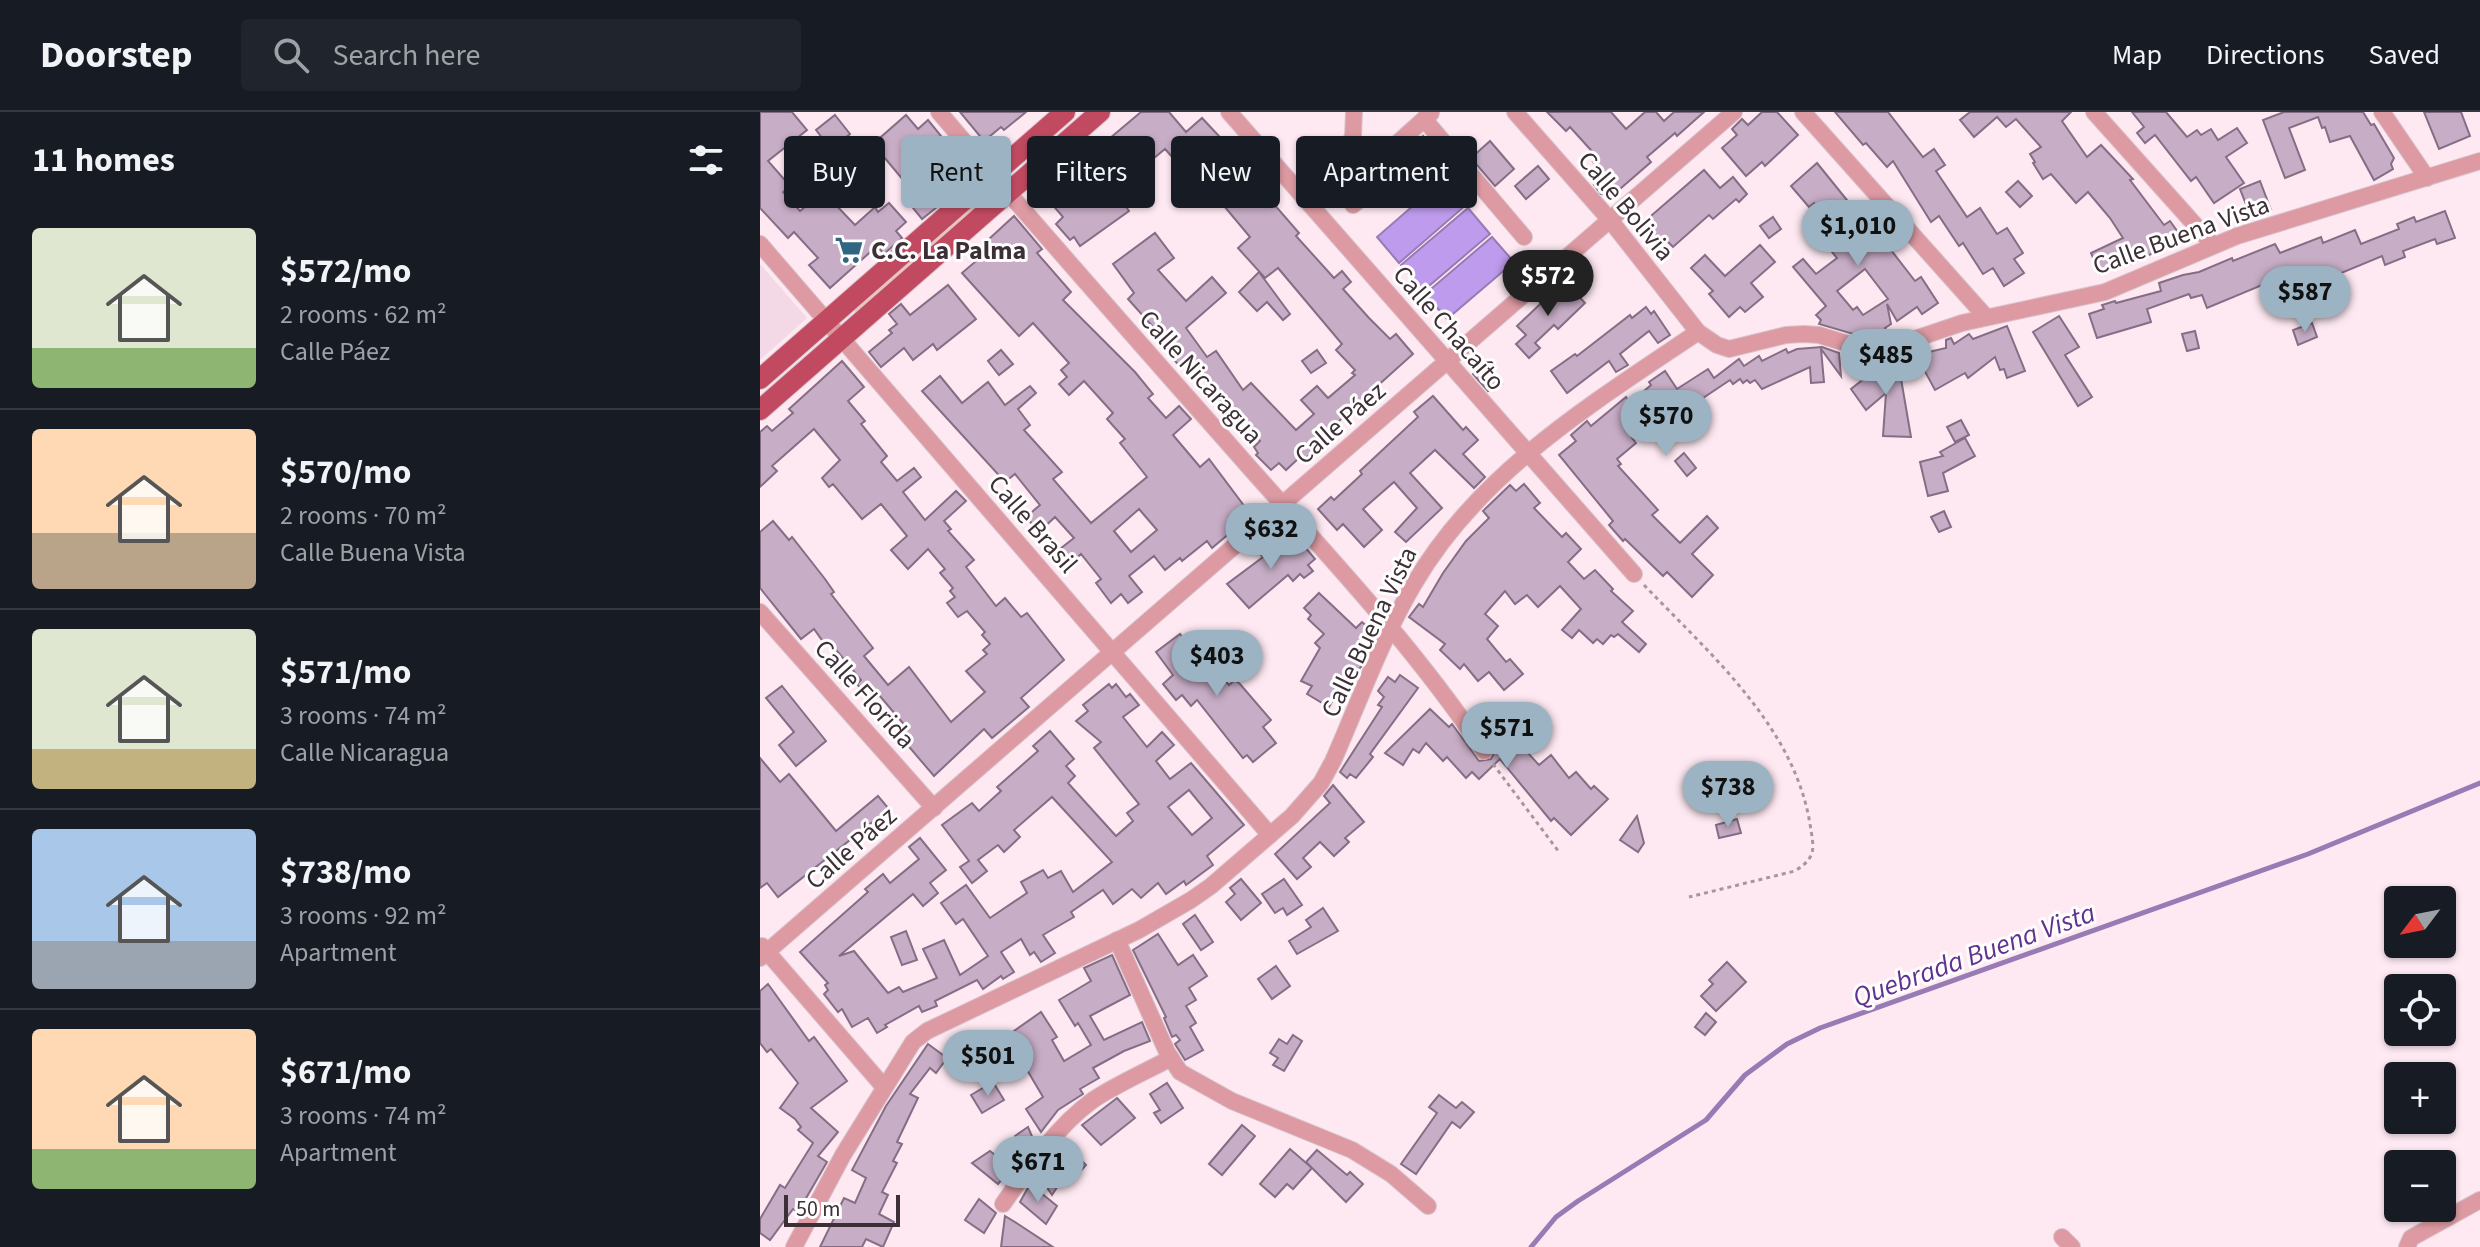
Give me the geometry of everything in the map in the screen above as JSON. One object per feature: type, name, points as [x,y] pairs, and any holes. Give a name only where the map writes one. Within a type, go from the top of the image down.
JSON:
[{"type":"main road","points":[[1011,159],[1065,112]]},
{"type":"main road","points":[[1011,190],[1100,112]]},
{"type":"main road","points":[[760,379],[955,208]]},
{"type":"main road","points":[[760,410],[991,208]]},
{"type":"street","name":"Calle Nicaragua","points":[[939,112],[960,136]]},
{"type":"street","name":"Calle Chacaíto","points":[[1229,112],[1634,574]]},
{"type":"street","points":[[1353,136],[1354,112]]},
{"type":"street","name":"Calle Bolivia","points":[[1515,112],[1610,220],[1698,332]]},
{"type":"street","name":"Calle Páez","points":[[762,952],[934,808],[1734,112]]},
{"type":"street","points":[[1803,112],[1986,317]]},
{"type":"street","points":[[2094,112],[2213,245]]},
{"type":"street","points":[[2382,112],[2427,178]]},
{"type":"street","points":[[1406,136],[1428,116],[1524,237]]},
{"type":"street","name":"Calle Buena Vista","points":[[794,1247],[843,1155],[913,1042],[927,1031],[1117,940],[1191,900],[1270,835],[1321,783],[1413,585],[1443,540],[1526,453],[1601,397],[1698,332],[1729,349],[1786,335],[1804,334],[1876,350],[1986,317],[2105,292],[2213,245],[2480,161]]},
{"type":"street","name":"Calle Nicaragua","points":[[1011,196],[1392,628],[1448,698],[1484,751]]},
{"type":"street","name":"Calle Brasil","points":[[760,244],[1270,835]]},
{"type":"street","name":"Calle Florida","points":[[760,612],[934,808]]},
{"type":"street","points":[[1117,940],[1180,1072],[1232,1101],[1352,1150],[1375,1163],[1428,1206]]},
{"type":"street","points":[[762,952],[884,1087]]},
{"type":"street","points":[[1003,1204],[1023,1176],[1080,1111],[1171,1058]]},
{"type":"street","points":[[2407,1247],[2411,1238],[2480,1200]]},
{"type":"path","points":[[1634,574],[1734,680],[1768,724],[1800,781],[1807,808],[1813,846],[1808,862],[1782,876],[1689,897]]},
{"type":"path","points":[[1484,751],[1559,852]]},
{"type":"shaded area","points":[[969,208],[976,208],[857,313],[854,309]]},
{"type":"shaded area","points":[[1410,208],[1463,208],[1399,263],[1377,237]]},
{"type":"shaded area","points":[[1468,208],[1490,234],[1423,291],[1401,265]]},
{"type":"shaded area","points":[[1492,237],[1514,262],[1447,319],[1425,294]]},
{"type":"shaded area","points":[[760,264],[807,318],[760,360]]},
{"type":"building","points":[[760,112],[792,112],[807,130],[799,136],[784,136],[784,148],[768,161],[784,179],[784,208],[797,208],[800,211],[804,208],[839,208],[855,225],[874,208],[878,212],[889,203],[906,222],[896,231],[902,238],[884,254],[877,246],[830,288],[809,265],[818,258],[794,232],[788,238],[760,208]]},
{"type":"building","points":[[960,112],[1026,112],[1004,130],[1001,127],[990,136],[980,136]]},
{"type":"building","points":[[1141,112],[1169,112],[1186,132],[1202,118],[1219,136],[1171,136],[1171,156],[1165,149],[1155,157],[1155,136],[1112,136]]},
{"type":"building","points":[[1547,112],[1611,112],[1626,129],[1645,112],[1656,112],[1664,121],[1674,112],[1704,112],[1647,157],[1651,162],[1613,195],[1601,194],[1594,185],[1605,176],[1593,162],[1598,158],[1570,127],[1566,131]]},
{"type":"building","points":[[1762,112],[1777,112],[1798,135],[1765,166],[1762,162],[1746,176],[1722,148],[1737,135],[1732,129],[1742,119],[1748,125]]},
{"type":"building","points":[[1835,112],[1888,112],[1923,157],[1934,149],[1945,165],[1936,171],[1967,217],[1980,208],[1997,234],[2007,228],[2023,253],[2014,259],[2024,273],[2004,286],[1993,268],[1983,274],[1963,243],[1959,246],[1939,216],[1931,222],[1893,161],[1887,167]]},
{"type":"building","points":[[1970,112],[2071,112],[2062,121],[2087,157],[2101,145],[2133,179],[2130,180],[2164,225],[2170,221],[2180,235],[2129,265],[2127,261],[2100,274],[2091,253],[2123,238],[2110,218],[2088,192],[2076,203],[2051,174],[2043,179],[2030,154],[2041,147],[2016,119],[2006,127],[1997,117],[1974,137],[1960,120]]},
{"type":"building","points":[[2132,112],[2166,112],[2187,137],[2197,130],[2201,135],[2211,129],[2218,140],[2237,128],[2247,143],[2226,157],[2244,183],[2214,203],[2196,177],[2191,181],[2155,135],[2145,143],[2137,133],[2144,127]]},
{"type":"building","points":[[2284,112],[2363,112],[2371,125],[2374,124],[2394,158],[2391,164],[2393,169],[2374,180],[2350,136],[2330,142],[2318,117],[2289,128],[2305,170],[2285,178],[2263,120]]},
{"type":"building","points":[[2424,112],[2461,112],[2470,136],[2439,149]]},
{"type":"building","points":[[835,115],[850,134],[821,136],[816,130]]},
{"type":"building","points":[[906,115],[918,129],[928,120],[941,136],[901,136],[901,177],[885,158],[885,136],[882,136]]},
{"type":"building","points":[[1490,141],[1514,169],[1495,186],[1477,165],[1477,153]]},
{"type":"building","points":[[1817,163],[1867,225],[1876,218],[1897,246],[1891,250],[1915,281],[1921,277],[1938,303],[1922,314],[1917,307],[1897,321],[1887,304],[1891,324],[1885,328],[1889,334],[1883,338],[1867,338],[1819,324],[1821,320],[1816,315],[1826,306],[1793,267],[1803,259],[1816,274],[1837,258],[1832,252],[1845,242],[1814,203],[1809,207],[1791,186]],"holes":[[[1865,269],[1888,299],[1863,315],[1857,307],[1853,310],[1837,291]]]},
{"type":"building","points":[[1538,166],[1549,179],[1526,199],[1515,186]]},
{"type":"building","points":[[1704,170],[1720,188],[1733,177],[1747,194],[1739,202],[1736,199],[1713,219],[1709,215],[1673,247],[1665,239],[1655,248],[1637,228]]},
{"type":"building","points":[[2018,181],[2032,196],[2020,207],[2006,192]]},
{"type":"building","points":[[2260,181],[2271,210],[2251,217],[2240,189]]},
{"type":"building","points":[[913,208],[936,208],[922,219]]},
{"type":"building","points":[[1055,208],[1127,208],[1129,211],[1080,246],[1074,237],[1070,240],[1056,224],[1063,217]]},
{"type":"building","points":[[1226,208],[1277,208],[1299,233],[1296,236],[1334,278],[1342,271],[1351,282],[1343,289],[1369,318],[1390,339],[1396,334],[1413,354],[1364,398],[1366,401],[1352,414],[1350,411],[1313,445],[1316,449],[1304,460],[1300,457],[1286,470],[1279,463],[1271,470],[1256,455],[1258,453],[1254,447],[1260,441],[1224,399],[1217,405],[1204,388],[1208,385],[1190,360],[1180,367],[1151,331],[1154,328],[1128,299],[1134,293],[1113,264],[1155,233],[1174,258],[1158,270],[1186,301],[1212,277],[1226,293],[1186,328],[1207,357],[1216,351],[1243,390],[1251,383],[1296,430],[1314,414],[1301,400],[1317,386],[1328,398],[1355,375],[1352,373],[1355,370],[1336,350],[1342,344],[1278,268],[1265,278],[1238,248],[1250,237]]},
{"type":"building","points":[[2445,211],[2455,238],[2437,244],[2435,239],[2403,251],[2405,257],[2385,265],[2382,256],[2298,291],[2294,279],[2277,287],[2274,280],[2207,308],[2202,295],[2191,298],[2189,294],[2147,309],[2151,322],[2097,338],[2089,314],[2104,309],[2102,305],[2161,291],[2159,283],[2199,272],[2232,258],[2233,261],[2275,244],[2280,253],[2321,237],[2323,243],[2355,230],[2361,244],[2399,229],[2397,224],[2414,217],[2416,222]]},
{"type":"building","points":[[1014,216],[1042,249],[1037,253],[1071,292],[1063,300],[1135,372],[1153,394],[1148,398],[1166,418],[1179,406],[1191,419],[1173,435],[1200,467],[1209,459],[1251,515],[1212,548],[1207,541],[1165,570],[1154,556],[1129,576],[1142,592],[1128,603],[1121,594],[1111,603],[1096,583],[1101,579],[1081,554],[1071,563],[1060,549],[1074,538],[1055,517],[1039,532],[1026,517],[1040,505],[1015,474],[1005,482],[922,391],[940,376],[962,403],[988,382],[1005,405],[1030,386],[1036,393],[1018,409],[1030,425],[1024,430],[1062,472],[1053,479],[1091,523],[1147,477],[1120,443],[1125,439],[1107,419],[1113,413],[1084,381],[1069,395],[1059,384],[1067,377],[1061,370],[1069,363],[1033,323],[1019,336],[962,273],[982,256],[977,250]],"holes":[[[1139,509],[1157,530],[1131,552],[1114,531]]]},
{"type":"building","points":[[1773,217],[1781,229],[1769,238],[1760,226]]},
{"type":"building","points":[[1760,245],[1775,262],[1751,283],[1763,297],[1745,312],[1740,307],[1729,317],[1709,294],[1713,291],[1691,268],[1705,255],[1725,276]]},
{"type":"building","points":[[1259,272],[1290,314],[1283,320],[1267,302],[1257,311],[1239,292]]},
{"type":"building","points":[[948,285],[976,319],[937,350],[933,344],[913,360],[904,348],[881,367],[869,352],[892,333],[889,330],[897,324],[889,314],[901,304],[910,315]]},
{"type":"building","points":[[1569,286],[1585,303],[1558,329],[1554,325],[1535,343],[1540,348],[1529,358],[1516,344],[1526,335],[1517,326],[1556,289],[1560,294]]},
{"type":"building","points":[[1646,307],[1651,314],[1654,311],[1670,335],[1658,343],[1649,331],[1620,354],[1628,365],[1616,372],[1609,361],[1567,393],[1551,371]]},
{"type":"building","points":[[2059,316],[2079,347],[2065,355],[2092,397],[2078,406],[2033,332]]},
{"type":"building","points":[[2312,323],[2317,337],[2298,345],[2293,330]]},
{"type":"building","points":[[2007,326],[2025,371],[2007,378],[1995,357],[1968,378],[1965,373],[1935,390],[1916,355],[1946,348],[1946,340],[1951,338],[1954,344],[1969,334],[1973,339]]},
{"type":"building","points":[[2195,331],[2199,348],[2187,351],[2182,334]]},
{"type":"building","points":[[1822,347],[1839,353],[1841,376],[1821,349],[1824,382],[1811,383],[1810,367],[1762,389],[1755,380],[1743,383],[1740,379],[1733,384],[1730,380],[1673,418],[1667,409],[1632,438],[1636,443],[1617,459],[1621,464],[1618,466],[1658,510],[1652,515],[1680,543],[1707,516],[1718,528],[1692,554],[1713,575],[1692,597],[1667,572],[1663,576],[1625,539],[1623,541],[1609,525],[1613,521],[1559,455],[1576,441],[1571,435],[1587,421],[1591,426],[1626,397],[1630,403],[1651,385],[1649,382],[1665,371],[1677,389],[1708,369],[1714,378],[1739,359],[1744,366],[1759,356],[1762,361],[1786,349],[1788,353]]},
{"type":"building","points":[[1001,350],[1013,364],[999,375],[988,361]]},
{"type":"building","points":[[1317,350],[1326,363],[1311,373],[1302,361]]},
{"type":"building","points":[[1897,357],[1911,437],[1883,436],[1886,393],[1866,410],[1851,389],[1888,360]]},
{"type":"building","points":[[842,361],[864,387],[848,401],[865,421],[861,424],[887,456],[881,462],[897,481],[914,468],[921,477],[903,492],[925,520],[956,491],[966,501],[944,521],[951,529],[948,531],[974,560],[966,567],[996,606],[1005,598],[1021,617],[1027,613],[1064,660],[1021,698],[1029,707],[992,738],[984,729],[934,776],[899,735],[907,728],[874,689],[866,695],[857,684],[861,680],[828,640],[824,643],[814,629],[801,639],[760,588],[760,532],[773,521],[789,540],[792,537],[825,579],[834,592],[831,594],[873,648],[864,656],[888,685],[909,667],[951,722],[985,692],[966,671],[987,654],[983,650],[990,644],[982,635],[985,632],[967,611],[958,617],[947,603],[955,597],[950,591],[953,588],[940,573],[945,569],[928,549],[908,569],[891,550],[907,536],[881,504],[862,519],[833,484],[829,487],[822,478],[840,460],[814,429],[772,466],[777,471],[760,487],[760,432],[767,426],[772,431],[793,413],[789,409]]},
{"type":"building","points":[[1485,364],[1502,384],[1494,391],[1491,388],[1488,391],[1473,374]]},
{"type":"building","points":[[1433,396],[1463,430],[1466,427],[1478,440],[1463,454],[1485,477],[1474,488],[1435,450],[1410,473],[1442,508],[1406,542],[1395,532],[1417,508],[1394,482],[1363,509],[1382,530],[1364,547],[1343,524],[1337,530],[1318,509],[1331,497],[1334,500],[1362,474],[1360,471],[1418,417],[1414,412]]},
{"type":"building","points":[[1961,420],[1969,435],[1955,442],[1947,427]]},
{"type":"building","points":[[1965,438],[1975,456],[1943,473],[1948,491],[1928,496],[1920,462],[1943,456],[1940,452]]},
{"type":"building","points":[[1684,453],[1696,468],[1687,476],[1675,461]]},
{"type":"building","points":[[1524,484],[1540,503],[1534,508],[1562,537],[1566,533],[1581,549],[1568,562],[1584,579],[1595,570],[1613,589],[1611,591],[1633,611],[1622,622],[1646,644],[1639,652],[1618,634],[1614,637],[1611,635],[1603,644],[1597,639],[1593,643],[1579,630],[1572,638],[1562,630],[1581,609],[1560,586],[1538,607],[1527,595],[1515,604],[1505,591],[1485,614],[1498,626],[1487,639],[1506,662],[1510,659],[1523,674],[1504,690],[1489,672],[1478,681],[1464,664],[1460,669],[1440,650],[1445,644],[1409,617],[1419,604],[1423,607],[1466,541],[1489,518],[1483,511],[1510,485],[1516,491]]},
{"type":"building","points":[[1944,511],[1951,527],[1939,532],[1931,517]]},
{"type":"building","points":[[1272,540],[1283,553],[1299,540],[1315,559],[1308,565],[1313,571],[1304,578],[1300,574],[1293,581],[1288,575],[1249,608],[1227,584],[1263,557],[1258,551]]},
{"type":"building","points":[[1319,593],[1356,628],[1362,622],[1376,634],[1361,667],[1351,677],[1347,674],[1329,707],[1307,694],[1312,686],[1301,681],[1320,648],[1315,643],[1324,634],[1308,619],[1311,615],[1304,608]]},
{"type":"building","points":[[1180,634],[1229,685],[1235,680],[1240,684],[1271,720],[1263,727],[1276,743],[1253,762],[1247,755],[1243,758],[1197,700],[1191,706],[1182,695],[1176,700],[1163,684],[1173,675],[1156,652]]},
{"type":"building","points":[[1400,675],[1418,688],[1370,754],[1373,757],[1356,778],[1350,774],[1347,778],[1340,772],[1382,707],[1378,705],[1384,697],[1378,691],[1388,677],[1395,682]]},
{"type":"building","points":[[1109,684],[1112,688],[1116,684],[1126,697],[1130,694],[1139,705],[1123,717],[1147,747],[1162,732],[1174,745],[1156,761],[1170,779],[1191,763],[1244,825],[1207,856],[1213,865],[1186,885],[1184,881],[1166,894],[1158,883],[1141,898],[1132,889],[1113,904],[1103,890],[1071,912],[1074,917],[1043,935],[1055,953],[1041,962],[1034,952],[1030,955],[1021,939],[1001,952],[1014,972],[1003,979],[1001,976],[983,989],[977,980],[935,1001],[937,1006],[922,1012],[919,1006],[885,1025],[887,1027],[877,1033],[868,1018],[852,1027],[842,1009],[838,1012],[824,994],[828,983],[800,952],[868,892],[865,889],[883,874],[890,883],[919,859],[909,847],[920,838],[946,870],[930,883],[938,893],[923,906],[913,894],[839,956],[854,951],[888,993],[899,987],[903,992],[937,978],[923,949],[944,940],[960,975],[988,956],[963,919],[956,924],[941,903],[966,885],[990,918],[1027,893],[1021,882],[1043,870],[1048,878],[1061,871],[1073,892],[1112,862],[1052,797],[1014,830],[1020,837],[1004,852],[998,845],[978,860],[987,871],[972,883],[960,867],[969,861],[942,825],[972,803],[979,811],[1001,791],[997,787],[1038,751],[1033,746],[1050,731],[1074,759],[1066,766],[1075,776],[1068,783],[1116,836],[1133,821],[1127,813],[1139,804],[1094,748],[1101,742],[1076,721],[1088,711],[1083,705]],"holes":[[[1189,790],[1212,818],[1192,835],[1168,807]]]},
{"type":"building","points":[[782,686],[826,741],[796,766],[779,745],[794,732],[766,698]]},
{"type":"building","points":[[1430,709],[1449,727],[1452,724],[1479,761],[1491,759],[1495,751],[1491,741],[1506,729],[1539,765],[1551,755],[1569,778],[1576,772],[1591,789],[1594,786],[1608,799],[1571,835],[1554,818],[1551,821],[1500,759],[1479,779],[1472,772],[1466,778],[1447,757],[1443,761],[1426,743],[1419,753],[1413,749],[1403,765],[1385,753]]},
{"type":"building","points":[[760,758],[780,782],[789,774],[836,831],[878,796],[889,809],[778,897],[767,883],[760,888]]},
{"type":"building","points":[[1724,781],[1729,797],[1714,802],[1709,785]]},
{"type":"building","points":[[1333,785],[1364,822],[1345,838],[1349,842],[1334,856],[1320,842],[1303,858],[1311,867],[1297,879],[1275,854],[1330,803],[1324,796]]},
{"type":"building","points":[[1637,816],[1644,843],[1638,852],[1620,840]]},
{"type":"building","points":[[1737,819],[1741,833],[1719,838],[1716,825]]},
{"type":"building","points":[[1241,879],[1261,903],[1241,920],[1226,902],[1235,894],[1230,888]]},
{"type":"building","points":[[1284,879],[1302,905],[1287,915],[1283,908],[1275,913],[1262,894]]},
{"type":"building","points":[[1323,908],[1338,931],[1297,954],[1289,941],[1311,927],[1306,920]]},
{"type":"building","points":[[1195,915],[1213,942],[1201,950],[1183,924]]},
{"type":"building","points":[[906,931],[917,960],[902,965],[891,937]]},
{"type":"building","points":[[1158,934],[1178,965],[1193,955],[1207,976],[1189,988],[1196,1000],[1186,1006],[1196,1023],[1190,1027],[1203,1050],[1185,1060],[1175,1044],[1180,1040],[1176,1035],[1172,1037],[1166,1017],[1133,950]]},
{"type":"building","points":[[1112,955],[1130,995],[1090,1016],[1104,1040],[1142,1022],[1150,1041],[1093,1068],[1099,1078],[1080,1089],[1083,1094],[1058,1110],[1041,1132],[1026,1109],[1043,1097],[1023,1063],[1029,1059],[1011,1033],[1041,1012],[1057,1037],[1052,1040],[1064,1061],[1091,1045],[1059,1000],[1091,981],[1084,968]]},
{"type":"building","points":[[1727,962],[1746,982],[1716,1011],[1701,996],[1713,984],[1709,980]]},
{"type":"building","points":[[1276,966],[1290,986],[1272,999],[1258,979]]},
{"type":"building","points":[[768,984],[809,1041],[814,1037],[847,1081],[811,1108],[838,1132],[818,1156],[827,1162],[798,1212],[793,1209],[770,1240],[760,1233],[760,1219],[780,1185],[785,1188],[813,1143],[798,1130],[801,1127],[795,1119],[780,1108],[798,1083],[771,1049],[767,1052],[760,1043],[760,991]]},
{"type":"building","points":[[1706,1013],[1716,1022],[1705,1035],[1695,1027]]},
{"type":"building","points":[[968,1032],[976,1052],[962,1058],[955,1037]]},
{"type":"building","points":[[1293,1035],[1302,1041],[1284,1071],[1273,1065],[1278,1058],[1270,1053],[1279,1039],[1287,1044]]},
{"type":"building","points":[[928,1044],[947,1058],[936,1073],[930,1068],[910,1094],[918,1098],[897,1142],[902,1144],[893,1161],[897,1163],[882,1192],[888,1195],[879,1214],[894,1222],[883,1247],[866,1239],[862,1247],[820,1247],[844,1198],[855,1203],[866,1178],[852,1170],[886,1106]]},
{"type":"building","points":[[993,1082],[1004,1100],[982,1113],[971,1095]]},
{"type":"building","points":[[1167,1083],[1183,1108],[1161,1123],[1154,1113],[1160,1110],[1150,1094]]},
{"type":"building","points":[[1439,1095],[1456,1108],[1462,1102],[1474,1112],[1460,1128],[1452,1122],[1416,1174],[1401,1164],[1437,1113],[1429,1107]]},
{"type":"building","points":[[1117,1098],[1135,1118],[1101,1145],[1082,1125]]},
{"type":"building","points":[[1242,1125],[1255,1136],[1222,1175],[1209,1164]]},
{"type":"building","points":[[1028,1127],[1034,1141],[1022,1148],[1015,1136]]},
{"type":"building","points":[[1290,1149],[1312,1168],[1293,1189],[1287,1184],[1275,1197],[1260,1184]]},
{"type":"building","points":[[1317,1150],[1363,1184],[1346,1202],[1306,1162]]},
{"type":"building","points":[[990,1151],[1009,1166],[1009,1171],[998,1184],[972,1163]]},
{"type":"building","points":[[1077,1156],[1086,1165],[1075,1177],[1066,1169]]},
{"type":"building","points":[[1052,1158],[1067,1172],[1052,1195],[1038,1174]]},
{"type":"building","points":[[1030,1184],[1057,1206],[1046,1224],[1020,1202]]},
{"type":"building","points":[[979,1199],[996,1213],[984,1233],[965,1220]]},
{"type":"building","points":[[1005,1216],[1018,1224],[1053,1247],[1001,1247]]},
{"type":"waterway","name":"Quebrada Buena Vista","points":[[1531,1247],[1556,1217],[1578,1201],[1706,1120],[1745,1075],[1787,1044],[1820,1028],[2308,854],[2480,783]]},
{"type":"place","name":"C.C. La Palma","points":[[849,250]]}]
